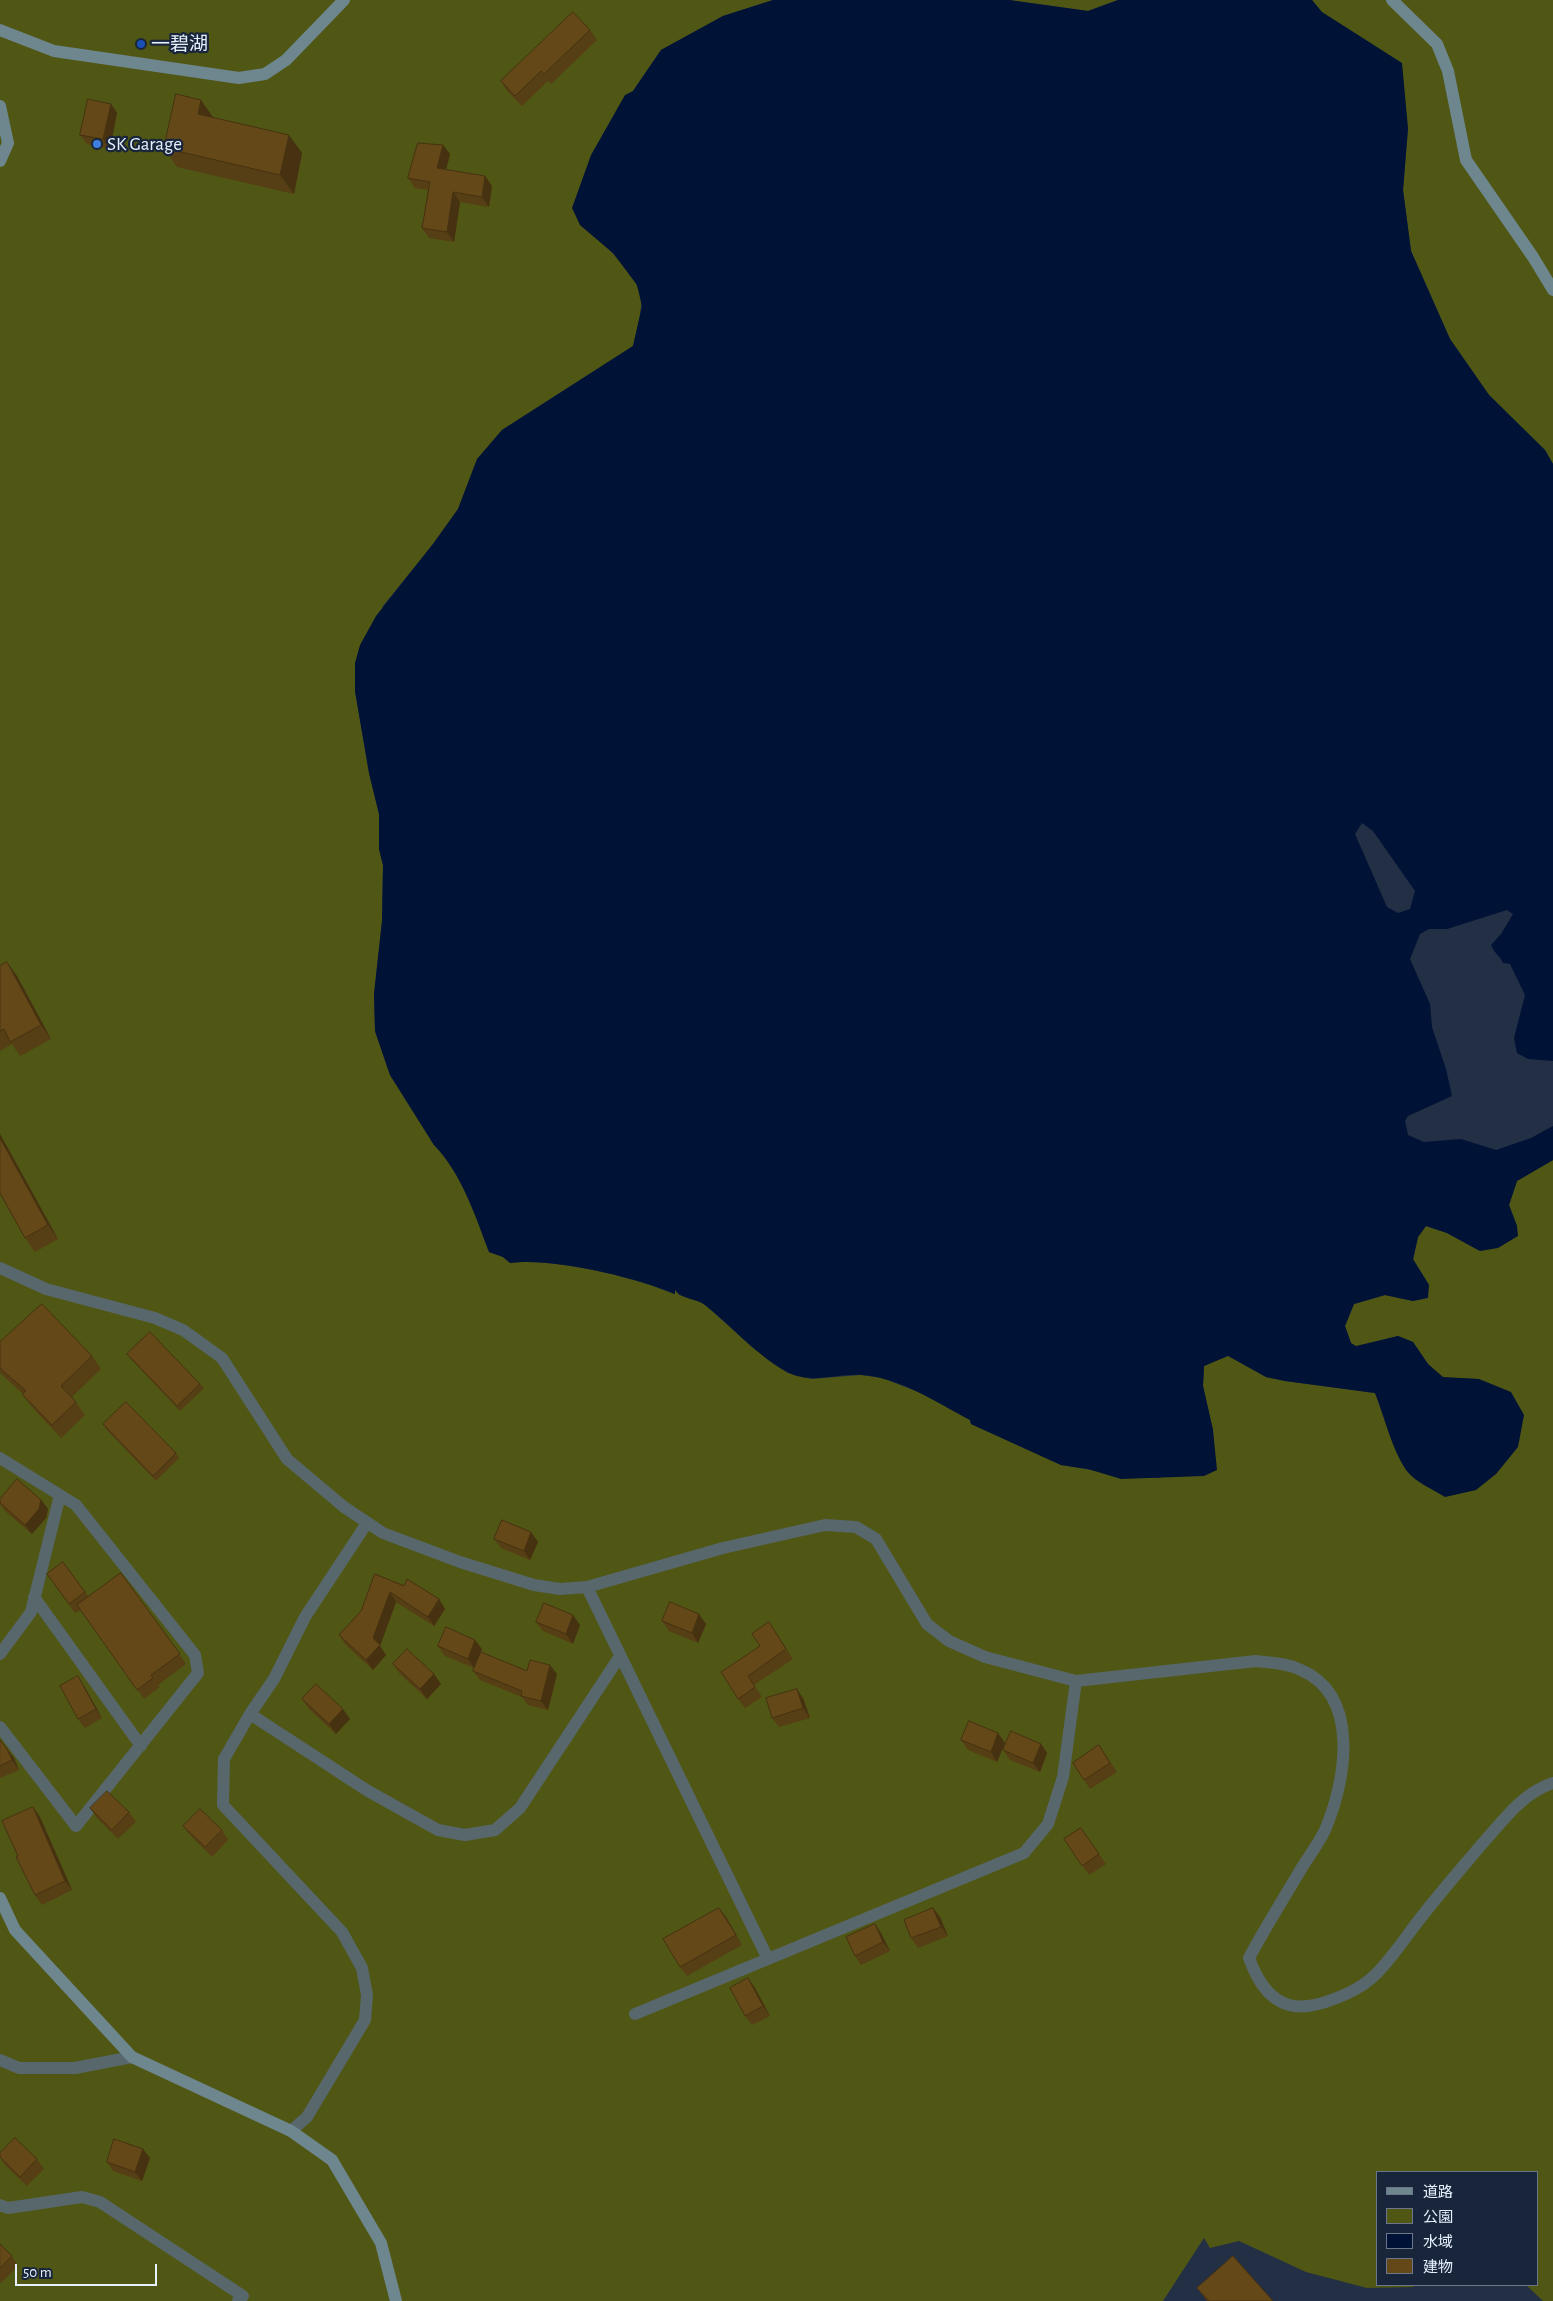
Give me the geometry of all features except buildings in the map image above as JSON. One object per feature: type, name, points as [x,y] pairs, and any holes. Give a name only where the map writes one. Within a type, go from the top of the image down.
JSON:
[{"type":"street","points":[[0,30],[54,51],[239,78],[265,74],[286,60],[344,0]]},
{"type":"street","points":[[1392,0],[1437,44],[1448,70],[1466,160],[1533,257],[1553,290]]},
{"type":"street","points":[[0,106],[8,143],[0,161]]},
{"type":"street","points":[[0,1268],[46,1289],[155,1318],[183,1330],[222,1358],[287,1459],[367,1523],[382,1533],[460,1562],[534,1585],[560,1589],[587,1588],[723,1548],[825,1525],[856,1527],[876,1539],[927,1624],[949,1641],[985,1657],[1076,1681],[1256,1661],[1285,1664],[1302,1670],[1324,1685],[1334,1698],[1345,1737],[1341,1779],[1325,1830],[1249,1958],[1254,1972],[1268,1992],[1289,2005],[1314,2005],[1344,1996],[1376,1976],[1434,1901],[1519,1802],[1537,1789],[1553,1783]]},
{"type":"street","points":[[0,1458],[76,1505],[195,1655],[198,1673],[76,1826],[0,1727]]},
{"type":"street","points":[[0,1654],[31,1612],[60,1495]]},
{"type":"street","points":[[291,2131],[308,2117],[365,2020],[367,1995],[362,1968],[342,1932],[223,1805],[224,1759],[250,1714],[274,1679],[305,1616],[367,1523]]},
{"type":"street","points":[[587,1588],[768,1959]]},
{"type":"street","points":[[34,1597],[140,1746]]},
{"type":"street","points":[[250,1714],[368,1791],[438,1830],[464,1835],[495,1830],[520,1808],[620,1656]]},
{"type":"street","points":[[635,2014],[1024,1853],[1048,1824],[1063,1777],[1076,1681]]},
{"type":"street","points":[[0,1898],[14,1930],[132,2057],[291,2131],[332,2160],[381,2244],[396,2301]]},
{"type":"street","points":[[0,2060],[19,2068],[74,2068],[132,2057]]},
{"type":"street","points":[[0,2206],[8,2208],[82,2197],[100,2202],[219,2278],[243,2296],[238,2301]]},
{"type":"green space","points":[[0,0],[773,0],[723,16],[661,50],[633,91],[580,225],[620,261],[636,283],[641,307],[633,346],[502,430],[477,460],[458,509],[433,544],[383,606],[355,691],[369,773],[379,814],[379,849],[383,865],[382,921],[374,994],[375,1031],[390,1075],[434,1145],[444,1156],[460,1181],[489,1252],[503,1257],[510,1263],[547,1263],[570,1266],[616,1275],[674,1294],[675,1290],[679,1295],[703,1303],[752,1347],[788,1373],[811,1379],[861,1375],[882,1378],[921,1393],[970,1420],[971,1424],[1061,1465],[1140,1478],[1160,1478],[1213,1430],[1203,1386],[1204,1366],[1228,1355],[1266,1377],[1375,1393],[1397,1450],[1418,1480],[1479,1379],[1443,1378],[1428,1364],[1413,1342],[1398,1336],[1356,1347],[1351,1343],[1345,1326],[1354,1304],[1385,1295],[1413,1301],[1429,1285],[1413,1260],[1418,1237],[1426,1226],[1447,1233],[1480,1251],[1517,1226],[1509,1205],[1517,1181],[1553,1160],[1553,2301],[1543,2301],[1527,2286],[1538,2286],[1538,2171],[1376,2171],[1376,2286],[1414,2286],[1413,2287],[1367,2288],[1306,2272],[1239,2241],[1210,2248],[1204,2238],[1163,2301],[0,2301]]},
{"type":"green space","points":[[1009,0],[1118,0],[1088,11]]},
{"type":"green space","points":[[1312,0],[1553,0],[1553,464],[1545,450],[1489,395],[1450,339],[1411,251],[1403,190],[1408,128]]},
{"type":"water","points":[[773,0],[1009,0],[1088,11],[1118,0],[1312,0],[1322,12],[1402,63],[1408,128],[1403,190],[1411,251],[1450,339],[1489,395],[1545,450],[1553,464],[1553,1061],[1528,1059],[1517,1053],[1514,1038],[1525,995],[1510,964],[1503,963],[1491,945],[1501,934],[1513,914],[1507,910],[1447,929],[1429,929],[1420,934],[1410,959],[1430,1004],[1432,1027],[1446,1069],[1452,1096],[1408,1116],[1405,1121],[1408,1135],[1424,1142],[1461,1139],[1496,1150],[1531,1138],[1553,1126],[1553,1160],[1517,1181],[1509,1205],[1517,1226],[1518,1236],[1498,1248],[1480,1251],[1447,1233],[1426,1226],[1418,1237],[1413,1259],[1429,1285],[1428,1298],[1413,1301],[1385,1295],[1354,1304],[1345,1326],[1351,1343],[1356,1346],[1398,1336],[1413,1342],[1428,1364],[1443,1377],[1479,1379],[1511,1392],[1524,1415],[1518,1447],[1496,1474],[1476,1490],[1445,1497],[1419,1482],[1410,1474],[1396,1452],[1375,1393],[1266,1377],[1228,1356],[1204,1366],[1203,1386],[1213,1430],[1217,1470],[1204,1476],[1121,1479],[1088,1469],[1061,1465],[971,1424],[970,1420],[931,1399],[891,1381],[862,1375],[815,1378],[796,1376],[765,1357],[705,1305],[682,1296],[675,1290],[675,1294],[639,1281],[570,1266],[548,1263],[510,1263],[503,1257],[489,1252],[460,1181],[444,1156],[434,1145],[390,1075],[375,1031],[374,994],[382,921],[383,865],[379,849],[379,814],[369,773],[355,691],[355,663],[360,645],[376,616],[458,509],[477,459],[502,430],[633,346],[642,306],[637,285],[613,253],[580,225],[572,208],[591,155],[625,95],[633,91],[661,50],[723,16]],"holes":[[[1362,823],[1373,831],[1415,891],[1410,909],[1398,913],[1387,907],[1355,834]]]},
{"type":"place","name":"一碧湖","points":[[141,44]]},
{"type":"place","name":"SK Garage","points":[[97,144]]}]
